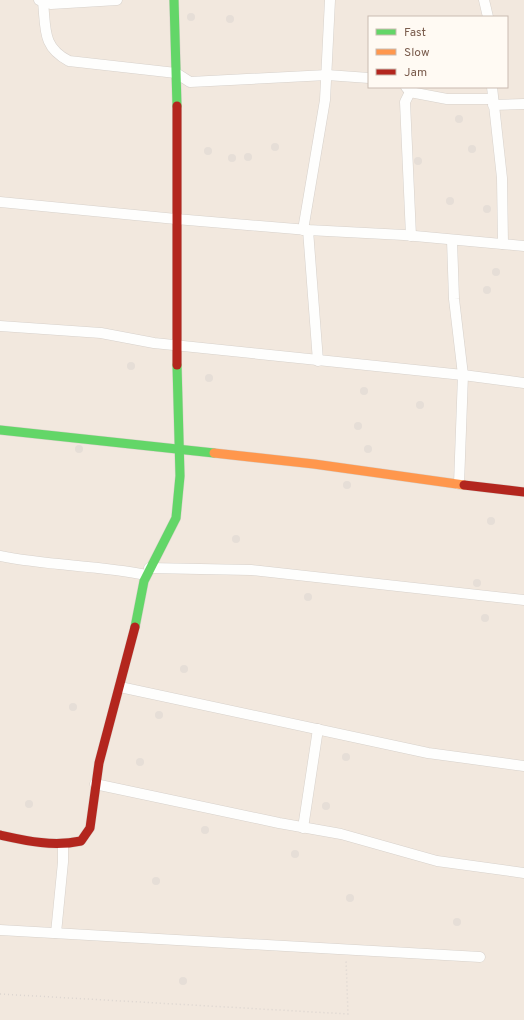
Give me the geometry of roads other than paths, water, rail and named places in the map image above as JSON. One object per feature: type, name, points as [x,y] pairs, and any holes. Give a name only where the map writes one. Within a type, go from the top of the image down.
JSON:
[{"type":"street","points":[[117,0],[73,3],[41,1],[48,41],[56,54],[69,61],[176,73],[190,82],[327,75],[368,78]]},
{"type":"street","points":[[0,835],[50,844],[63,844],[82,841],[88,834],[95,784],[105,738],[120,687],[148,571],[176,518],[179,490],[176,345],[176,73],[174,0]]},
{"type":"street","points":[[318,361],[306,230],[327,75],[330,0]]},
{"type":"street","points":[[484,0],[488,16]]},
{"type":"street","points":[[492,88],[502,178],[503,244]]},
{"type":"street","points":[[411,236],[405,102],[408,90],[446,99],[524,104]]},
{"type":"street","points":[[0,202],[306,230],[411,236],[524,246]]},
{"type":"street","points":[[452,240],[454,299],[463,375],[459,484]]},
{"type":"street","points":[[0,326],[116,335],[143,341],[176,345],[463,375],[524,383]]},
{"type":"street","points":[[0,430],[178,451],[314,464],[524,492]]},
{"type":"street","points":[[0,556],[26,561],[148,571],[251,570],[524,600]]},
{"type":"street","points":[[120,687],[428,753],[524,766]]},
{"type":"street","points":[[303,828],[318,729]]},
{"type":"street","points":[[95,784],[369,841],[400,852],[437,861],[524,873]]},
{"type":"street","points":[[56,933],[63,862],[63,844]]},
{"type":"street","points":[[0,930],[480,957]]}]
